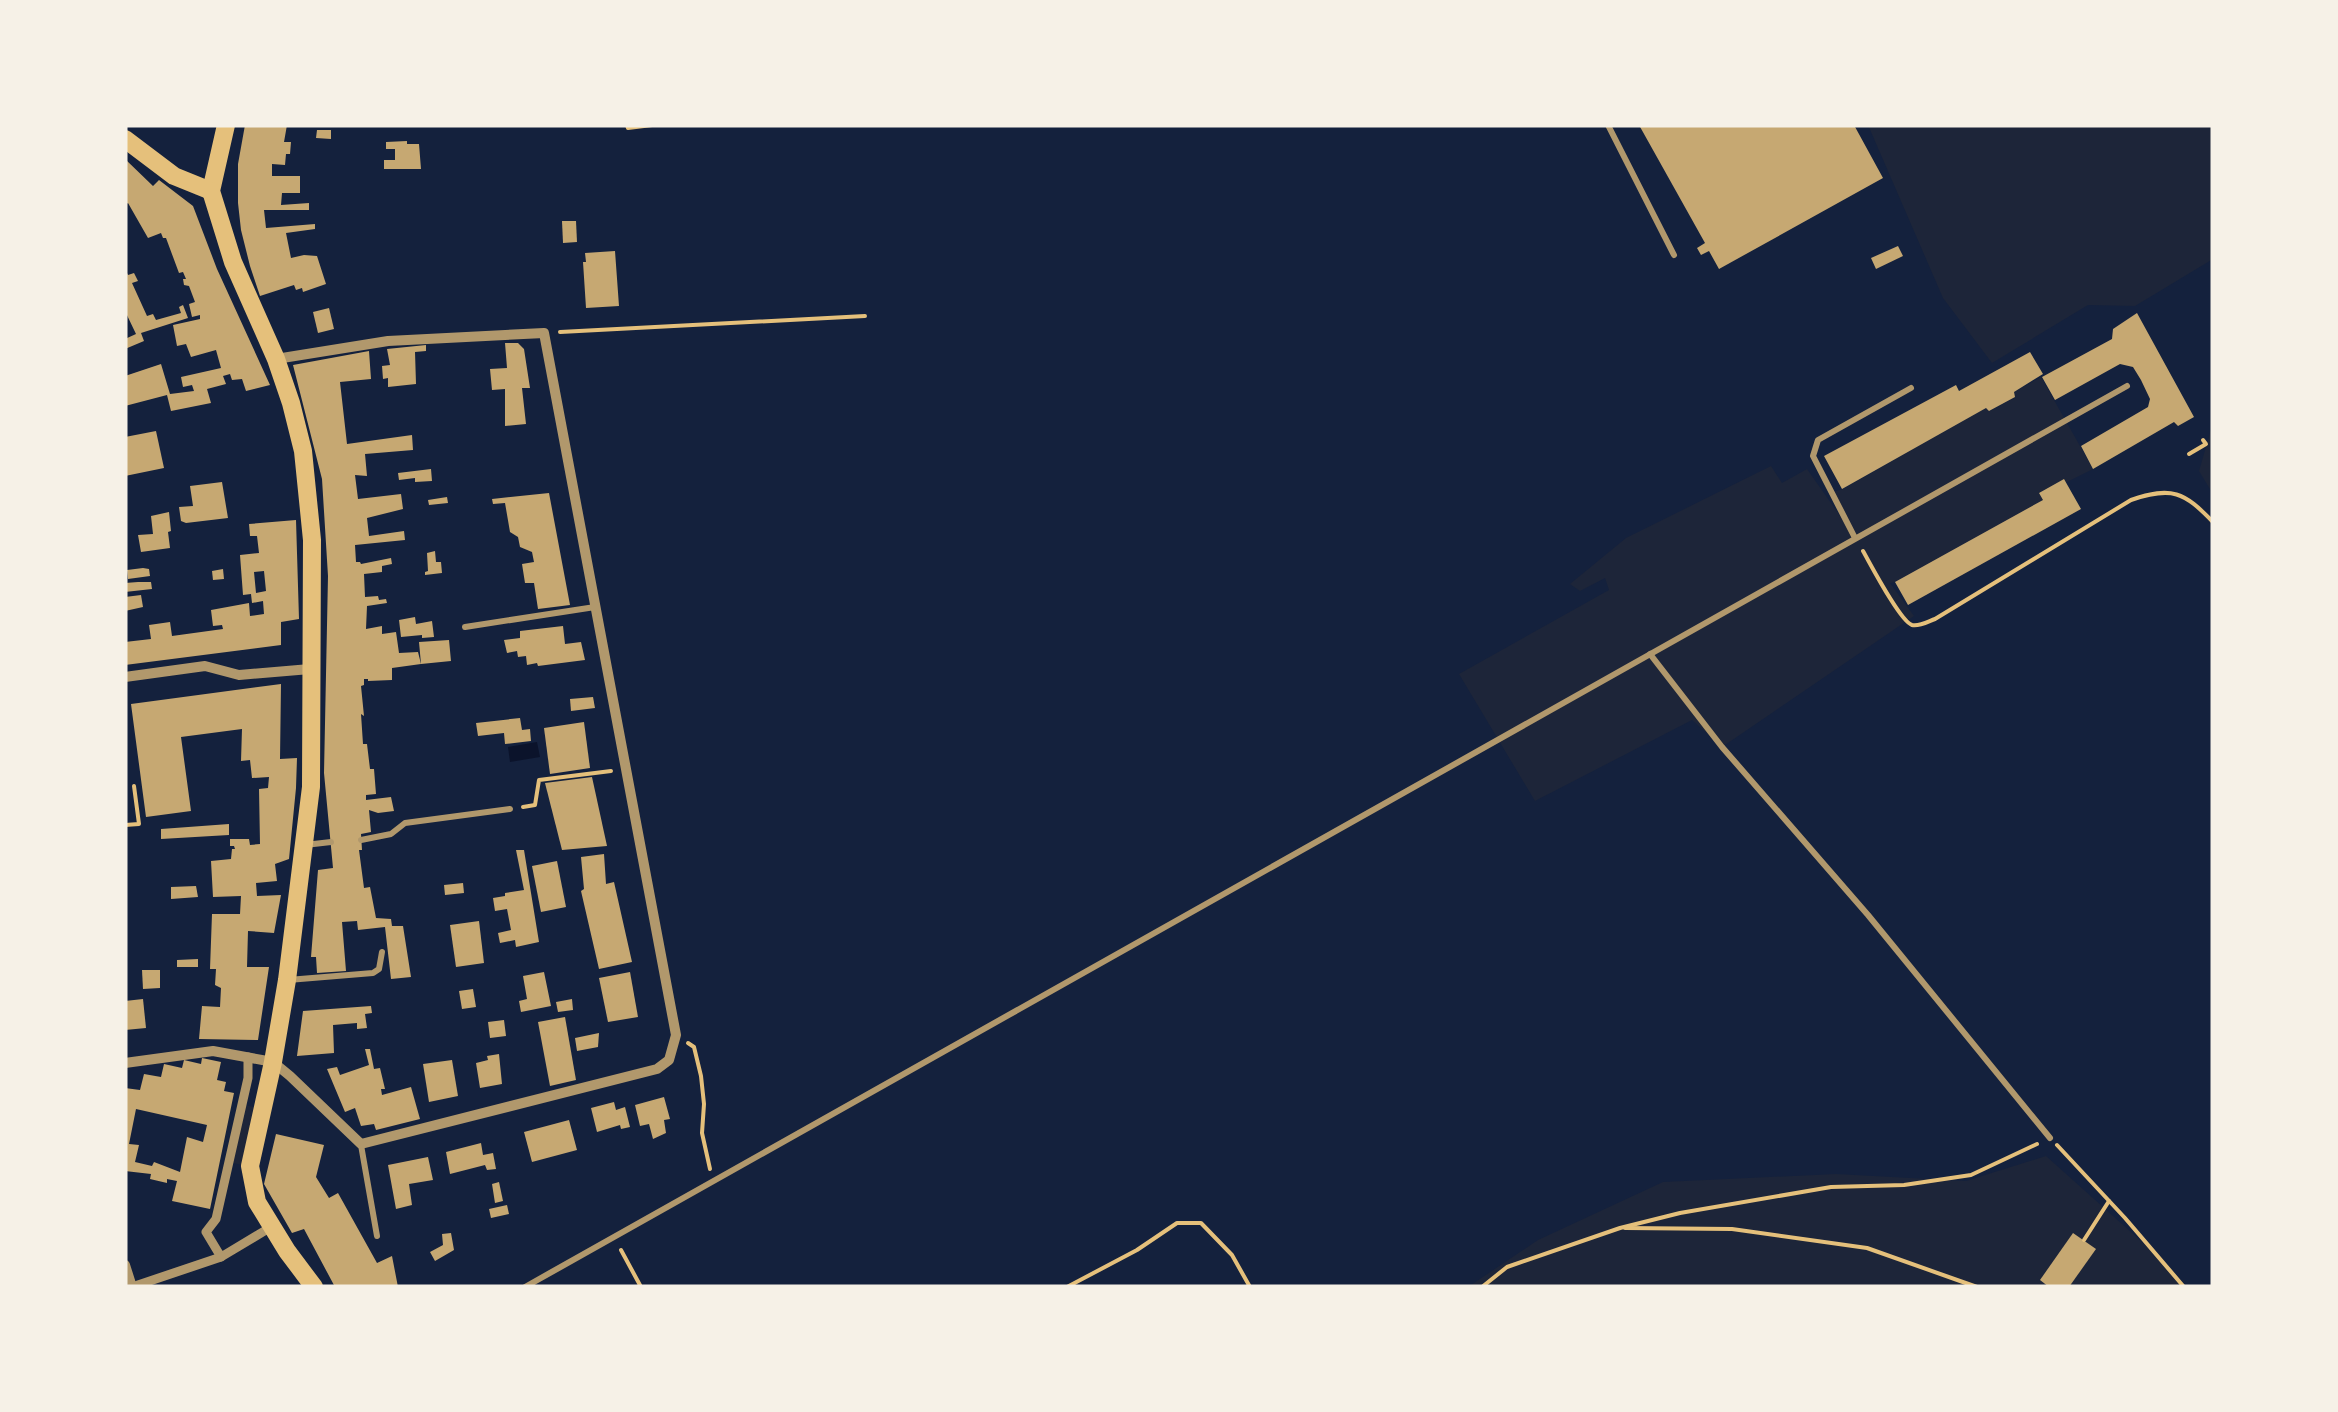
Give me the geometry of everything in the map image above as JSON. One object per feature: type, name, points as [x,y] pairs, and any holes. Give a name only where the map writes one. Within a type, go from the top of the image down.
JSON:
[{"type":"main road","points":[[226,125],[211,191],[232,262],[276,359],[291,403],[303,451],[312,540],[311,787],[287,980],[250,1166],[257,1202],[314,1287]]},
{"type":"main road","points":[[125,139],[174,176],[211,191]]},
{"type":"street","points":[[125,1064],[213,1051],[272,1062],[360,1144],[657,1069],[670,1060],[676,1035],[544,333],[388,342],[276,359]]},
{"type":"street","points":[[125,677],[204,666],[239,675],[310,669]]},
{"type":"street","points":[[220,1257],[206,1232],[216,1219],[248,1078],[248,1057]]},
{"type":"street","points":[[125,1268],[132,1287],[220,1257],[271,1227]]},
{"type":"lane","points":[[1608,125],[1674,255]]},
{"type":"lane","points":[[525,1287],[2127,386]]},
{"type":"lane","points":[[1856,538],[1813,456],[1818,440],[1911,388]]},
{"type":"lane","points":[[465,627],[595,606]]},
{"type":"lane","points":[[1650,654],[1722,747],[1868,915],[2050,1138]]},
{"type":"lane","points":[[362,840],[391,834],[405,823],[510,809]]},
{"type":"lane","points":[[304,845],[331,842]]},
{"type":"lane","points":[[287,980],[373,973],[379,969],[382,952]]},
{"type":"lane","points":[[360,1144],[378,1236]]},
{"type":"path","points":[[627,125],[652,125]]},
{"type":"path","points":[[544,333],[865,316]]},
{"type":"path","points":[[2189,454],[2206,444],[2203,440]]},
{"type":"path","points":[[1856,538],[1898,610],[1909,624],[1917,626],[1935,619],[2131,500],[2155,492],[2175,494],[2192,500],[2213,522]]},
{"type":"path","points":[[510,809],[535,805],[539,780],[626,770]]},
{"type":"path","points":[[125,825],[139,824],[134,786]]},
{"type":"path","points":[[125,806],[137,804]]},
{"type":"path","points":[[676,1035],[694,1047],[704,1104],[702,1133],[713,1180]]},
{"type":"path","points":[[1482,1287],[1507,1268],[1620,1228],[1680,1212],[1831,1187],[1904,1186],[1971,1176],[2050,1138],[2184,1287]]},
{"type":"path","points":[[2084,1240],[2109,1201]]},
{"type":"path","points":[[1067,1287],[1137,1250],[1177,1222],[1201,1223],[1232,1255],[1250,1287]]},
{"type":"path","points":[[1620,1228],[1732,1229],[1868,1248],[1976,1287]]},
{"type":"path","points":[[614,1236],[642,1287]]},
{"type":"shaded area","points":[[1868,125],[2213,125],[2213,259],[2135,306],[2088,305],[1992,363],[1943,298]]},
{"type":"shaded area","points":[[2041,377],[2093,469],[2039,493],[2043,500],[1890,583],[1914,616],[1722,747],[1692,720],[1535,801],[1459,674],[1609,590],[1605,578],[1580,591],[1570,584],[1626,538],[1771,466],[1782,483],[1807,469],[1850,530],[1833,492],[1986,408],[1990,411],[2014,398],[2014,392]]},
{"type":"shaded area","points":[[2213,423],[2213,494],[2199,471]]},
{"type":"shaded area","points":[[537,742],[540,757],[510,762],[508,747]]},
{"type":"shaded area","points":[[245,1105],[254,1107],[242,1165],[233,1163]]},
{"type":"shaded area","points":[[2046,1156],[2151,1250],[2183,1287],[1468,1287],[1538,1240],[1663,1182],[1836,1174],[1966,1181]]},
{"type":"building","points":[[245,125],[287,125],[284,142],[291,142],[290,154],[286,154],[285,165],[272,164],[272,176],[300,176],[300,193],[282,193],[281,205],[309,203],[309,210],[264,210],[266,228],[315,224],[315,229],[286,233],[291,258],[317,256],[326,284],[303,292],[294,285],[260,296],[241,230],[238,203],[238,164]]},
{"type":"building","points":[[1639,125],[1854,125],[1883,178],[1719,269],[1709,251],[1701,255],[1697,248],[1705,243]]},
{"type":"building","points":[[317,130],[331,130],[331,139],[316,138]]},
{"type":"building","points":[[386,142],[419,144],[421,169],[384,169],[384,160],[395,160],[395,149],[386,149]]},
{"type":"building","points":[[125,159],[153,186],[159,180],[193,206],[270,385],[246,391],[242,379],[232,380],[230,374],[223,376],[226,384],[207,389],[211,403],[171,411],[167,395],[125,406],[125,376],[161,364],[170,394],[194,391],[192,385],[183,387],[181,377],[221,368],[216,350],[191,357],[186,344],[177,346],[173,325],[200,319],[200,315],[192,317],[189,304],[195,302],[189,286],[184,285],[186,279],[183,272],[179,273],[166,238],[161,233],[148,238],[128,203],[125,205]]},
{"type":"building","points":[[562,221],[576,221],[577,242],[563,243]]},
{"type":"building","points":[[1898,246],[1903,256],[1876,269],[1871,258]]},
{"type":"building","points":[[615,251],[619,306],[586,308],[585,253]]},
{"type":"building","points":[[125,269],[128,275],[134,273],[138,281],[132,283],[147,316],[153,314],[156,320],[181,313],[179,307],[183,305],[188,318],[141,333],[144,341],[125,349],[125,339],[136,334],[125,311]]},
{"type":"building","points":[[329,308],[334,329],[318,333],[313,312]]},
{"type":"building","points":[[2137,313],[2194,417],[2178,426],[2174,422],[2093,469],[2081,446],[2148,407],[2150,399],[2141,380],[2133,367],[2120,364],[2055,400],[2042,377],[2112,339],[2113,329]]},
{"type":"building","points":[[505,343],[518,343],[524,349],[530,388],[522,388],[526,424],[505,426],[505,389],[492,390],[490,369],[507,368]]},
{"type":"building","points":[[426,345],[426,351],[415,352],[416,384],[388,387],[382,366],[390,365],[387,349]]},
{"type":"building","points":[[369,351],[371,379],[340,382],[347,444],[412,435],[413,450],[365,454],[367,476],[355,475],[358,499],[401,494],[403,509],[367,518],[369,536],[404,531],[405,540],[355,545],[356,562],[391,558],[392,564],[382,566],[382,572],[364,574],[365,597],[378,596],[387,603],[367,606],[366,629],[382,626],[382,634],[396,632],[399,653],[418,652],[421,664],[392,668],[392,680],[364,679],[361,686],[363,744],[367,744],[370,769],[374,769],[376,794],[366,795],[366,800],[391,797],[394,811],[369,810],[371,832],[361,834],[359,850],[364,888],[370,887],[376,918],[391,919],[392,926],[403,926],[411,977],[391,979],[385,927],[358,930],[357,921],[342,922],[346,971],[317,973],[316,957],[311,957],[318,870],[333,868],[324,773],[328,576],[322,479],[293,365]]},
{"type":"building","points":[[2030,352],[2043,374],[2014,392],[2015,397],[1989,411],[1986,408],[1842,489],[1824,456],[1956,385],[1959,391]]},
{"type":"building","points":[[156,431],[164,468],[125,476],[125,437]]},
{"type":"building","points":[[431,469],[432,481],[399,480],[398,473]]},
{"type":"building","points":[[2064,479],[2081,509],[1908,605],[1895,582],[2043,500],[2039,493]]},
{"type":"building","points":[[222,482],[228,518],[181,521],[179,507],[193,506],[190,486]]},
{"type":"building","points":[[549,493],[570,605],[538,609],[534,583],[525,583],[522,564],[534,562],[532,552],[520,547],[518,537],[510,532],[505,503],[493,504],[492,499]]},
{"type":"building","points":[[447,497],[448,503],[429,505],[428,500]]},
{"type":"building","points":[[169,512],[170,548],[141,552],[138,535],[153,534],[151,516]]},
{"type":"building","points":[[296,520],[299,619],[281,622],[281,645],[125,665],[125,642],[151,639],[149,625],[170,622],[172,636],[223,629],[222,625],[213,626],[211,610],[249,603],[250,616],[264,614],[263,601],[252,603],[251,594],[243,595],[240,555],[259,553],[257,536],[250,536],[249,524]],"holes":[[[264,571],[266,591],[256,593],[254,572]]]},
{"type":"building","points":[[435,551],[442,573],[425,575],[427,553]]},
{"type":"building","points":[[149,569],[150,576],[128,579],[127,570]]},
{"type":"building","points":[[223,569],[224,579],[213,580],[212,571]]},
{"type":"building","points":[[151,582],[152,589],[125,592],[125,583]]},
{"type":"building","points":[[141,595],[143,607],[125,611],[125,597]]},
{"type":"building","points":[[415,617],[416,624],[432,621],[434,637],[401,637],[399,620]]},
{"type":"building","points":[[563,626],[565,644],[581,642],[585,660],[538,666],[527,665],[526,656],[518,657],[517,651],[507,653],[504,640],[520,638],[520,631]]},
{"type":"building","points":[[449,640],[451,661],[421,664],[419,642]]},
{"type":"building","points":[[281,684],[280,759],[297,758],[296,788],[289,859],[275,864],[277,881],[256,883],[257,896],[281,895],[274,933],[248,931],[247,967],[269,967],[258,1040],[199,1039],[202,1006],[220,1007],[216,969],[210,969],[212,914],[240,914],[241,896],[213,897],[211,861],[231,859],[235,849],[230,846],[230,839],[249,839],[250,845],[260,844],[259,789],[268,788],[269,777],[252,778],[250,760],[241,761],[242,729],[181,737],[191,811],[146,817],[131,704]]},
{"type":"building","points":[[593,697],[595,708],[571,711],[570,699]]},
{"type":"building","points":[[520,718],[522,730],[530,729],[531,741],[505,744],[504,733],[478,736],[476,723]]},
{"type":"building","points":[[584,722],[590,768],[550,774],[544,728]]},
{"type":"building","points":[[592,777],[607,846],[562,850],[545,783]]},
{"type":"building","points":[[229,824],[229,835],[161,839],[161,829]]},
{"type":"building","points":[[516,850],[524,850],[539,942],[516,947],[515,940],[500,943],[498,933],[511,930],[507,909],[495,911],[493,898],[524,890]]},
{"type":"building","points":[[604,854],[606,884],[614,882],[632,962],[599,969],[581,891],[581,857]]},
{"type":"building","points":[[557,861],[566,907],[541,912],[532,866]]},
{"type":"building","points":[[463,883],[464,893],[445,895],[444,885]]},
{"type":"building","points":[[196,886],[198,897],[171,899],[171,887]]},
{"type":"building","points":[[479,921],[484,963],[456,967],[450,925]]},
{"type":"building","points":[[198,959],[198,967],[177,967],[177,960]]},
{"type":"building","points":[[142,970],[160,970],[160,988],[143,989]]},
{"type":"building","points":[[544,972],[551,1006],[521,1012],[519,1001],[527,999],[523,976]]},
{"type":"building","points":[[630,972],[638,1017],[608,1022],[599,978]]},
{"type":"building","points":[[473,989],[476,1007],[462,1009],[459,991]]},
{"type":"building","points":[[143,999],[146,1028],[125,1030],[125,1001]]},
{"type":"building","points":[[572,999],[573,1010],[558,1012],[556,1002]]},
{"type":"building","points":[[371,1006],[372,1013],[365,1014],[367,1028],[357,1029],[357,1023],[333,1025],[334,1053],[297,1056],[303,1011]]},
{"type":"building","points":[[565,1017],[576,1080],[550,1086],[538,1022]]},
{"type":"building","points":[[504,1020],[506,1036],[490,1038],[488,1022]]},
{"type":"building","points":[[599,1033],[598,1047],[577,1051],[575,1038]]},
{"type":"building","points":[[365,1049],[370,1049],[374,1069],[380,1068],[385,1089],[381,1089],[382,1095],[411,1087],[420,1119],[376,1130],[374,1124],[361,1126],[355,1108],[345,1112],[327,1069],[337,1067],[340,1075],[369,1065]]},
{"type":"building","points":[[499,1054],[502,1084],[480,1088],[476,1063]]},
{"type":"building","points":[[202,1058],[221,1062],[217,1080],[226,1082],[224,1091],[234,1093],[210,1209],[172,1201],[177,1181],[167,1179],[167,1183],[150,1179],[151,1174],[125,1171],[125,1088],[140,1090],[144,1074],[161,1077],[164,1064],[182,1068],[184,1060],[201,1064]],"holes":[[[136,1109],[207,1125],[203,1142],[187,1137],[180,1172],[154,1162],[152,1166],[135,1162],[139,1145],[129,1144]]]},
{"type":"building","points":[[452,1060],[458,1096],[429,1102],[423,1064]]},
{"type":"building","points":[[664,1097],[670,1119],[664,1120],[666,1133],[653,1139],[649,1124],[640,1126],[635,1105]]},
{"type":"building","points":[[614,1102],[616,1110],[625,1107],[630,1127],[621,1129],[620,1125],[597,1132],[591,1108]]},
{"type":"building","points":[[569,1120],[577,1150],[532,1162],[524,1132]]},
{"type":"building","points":[[276,1134],[324,1145],[316,1177],[329,1198],[338,1193],[377,1263],[392,1256],[398,1287],[335,1287],[304,1229],[292,1233],[264,1184]]},
{"type":"building","points":[[481,1143],[483,1155],[493,1153],[496,1169],[487,1170],[485,1165],[450,1174],[446,1152]]},
{"type":"building","points":[[428,1157],[433,1180],[409,1184],[412,1205],[396,1209],[388,1165]]},
{"type":"building","points":[[499,1182],[503,1201],[495,1203],[492,1184]]},
{"type":"building","points":[[507,1205],[509,1214],[491,1218],[489,1209]]},
{"type":"building","points":[[451,1233],[454,1250],[435,1261],[430,1252],[443,1245],[442,1234]]},
{"type":"building","points":[[2073,1233],[2096,1249],[2069,1287],[2049,1287],[2040,1280]]}]
